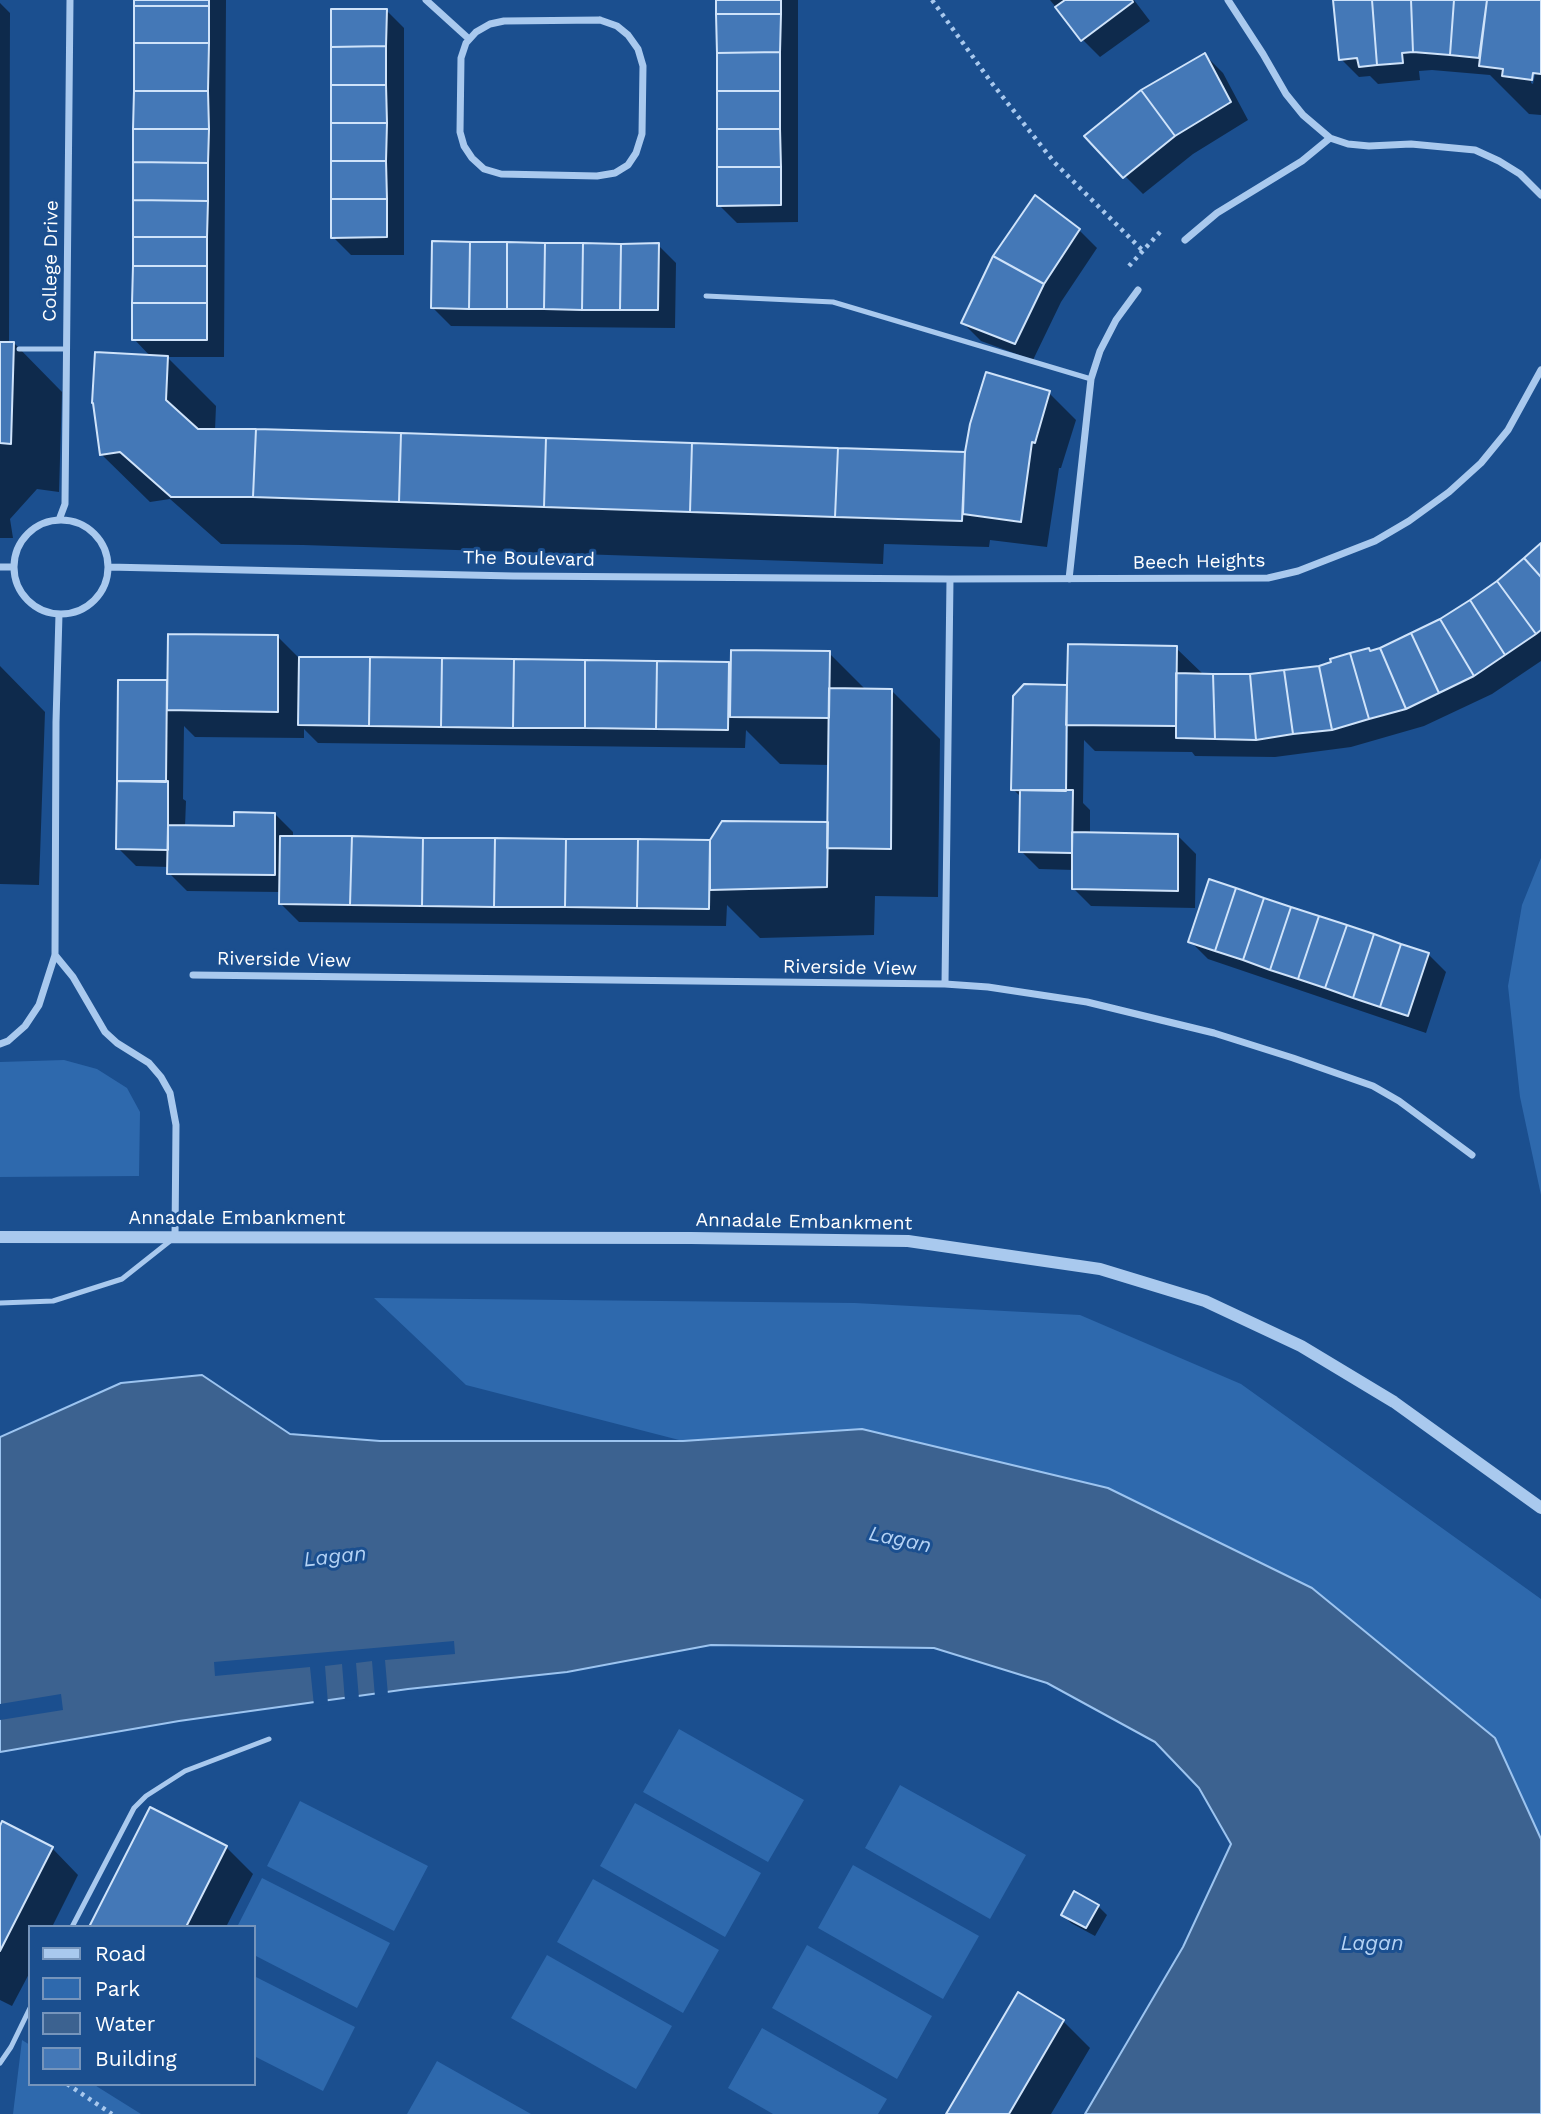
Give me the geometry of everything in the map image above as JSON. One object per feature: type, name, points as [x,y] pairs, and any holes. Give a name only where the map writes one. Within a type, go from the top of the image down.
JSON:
[{"type":"street","name":"College Drive","points":[[59,520],[65,504],[70,0]]},
{"type":"street","points":[[426,0],[469,39]]},
{"type":"street","points":[[1228,0],[1286,94],[1303,116],[1330,138],[1348,144],[1369,146],[1410,144],[1475,150],[1520,174],[1541,195]]},
{"type":"street","points":[[505,20],[600,20],[617,26],[628,35],[638,50],[643,66],[642,134],[636,153],[628,165],[615,173],[597,176],[501,174],[484,169],[464,146],[460,132],[461,58],[469,39],[490,24],[505,20]]},
{"type":"street","points":[[1185,240],[1217,213],[1302,161],[1330,138]]},
{"type":"street","points":[[1069,579],[1091,379],[1100,351],[1116,320],[1138,290]]},
{"type":"street","name":"Beech Heights","points":[[950,579],[1268,578],[1298,571],[1375,541],[1439,499],[1481,463],[1508,429],[1541,370]]},
{"type":"street","points":[[59,520],[74,522],[87,528],[98,538],[106,552],[108,567],[106,582],[88,606],[59,614],[32,604],[16,581],[14,567],[16,553],[23,540],[45,523],[59,520]]},
{"type":"street","points":[[0,567],[14,567]]},
{"type":"street","name":"The Boulevard","points":[[108,567],[513,576],[950,579]]},
{"type":"street","points":[[945,984],[950,579]]},
{"type":"street","points":[[0,1044],[8,1041],[25,1026],[39,1005],[55,955],[59,614]]},
{"type":"street","points":[[55,955],[73,977],[105,1032],[149,1063],[170,1093],[176,1125],[175,1237]]},
{"type":"street","name":"Riverside View","points":[[193,975],[945,984],[988,987],[1087,1002],[1214,1033],[1293,1058],[1373,1086],[1399,1101],[1472,1155]]},
{"type":"street","name":"Annadale Embankment","points":[[0,1237],[908,1241],[1100,1269],[1205,1301],[1301,1346],[1394,1402],[1541,1508]]},
{"type":"lane","points":[[706,296],[833,302],[1091,379]]},
{"type":"lane","points":[[19,349],[66,349]]},
{"type":"lane","points":[[0,1303],[53,1301],[122,1279],[175,1237]]},
{"type":"lane","points":[[73,1925],[134,1808],[146,1796],[185,1771],[269,1740]]},
{"type":"lane","points":[[0,2063],[28,2012]]},
{"type":"path","points":[[932,0],[991,82],[1054,162],[1142,250]]},
{"type":"path","points":[[1138,290],[1121,276],[1142,250],[1169,224],[1185,240]]},
{"type":"path","points":[[70,2086],[112,2114]]},
{"type":"green space","points":[[1541,858],[1541,1195],[1520,1097],[1508,986],[1522,905]]},
{"type":"green space","points":[[64,1060],[97,1069],[127,1088],[140,1112],[139,1176],[0,1177],[0,1062]]},
{"type":"green space","points":[[374,1298],[855,1303],[1080,1315],[1241,1384],[1541,1599],[1541,1839],[1495,1738],[862,1429],[683,1441],[466,1385]]},
{"type":"green space","points":[[679,1729],[804,1800],[768,1862],[643,1792]]},
{"type":"green space","points":[[900,1785],[1026,1855],[990,1919],[865,1848]]},
{"type":"green space","points":[[300,1801],[428,1866],[394,1931],[267,1866]]},
{"type":"green space","points":[[635,1803],[761,1873],[725,1937],[600,1866]]},
{"type":"green space","points":[[853,1865],[979,1936],[943,1999],[818,1928]]},
{"type":"green space","points":[[262,1878],[390,1943],[357,2008],[256,1956],[256,1925],[238,1925]]},
{"type":"green space","points":[[593,1879],[719,1950],[683,2013],[557,1942]]},
{"type":"green space","points":[[807,1945],[932,2016],[897,2079],[772,2008]]},
{"type":"green space","points":[[547,1955],[672,2026],[636,2089],[511,2018]]},
{"type":"green space","points":[[256,1977],[355,2027],[323,2091],[256,2057]]},
{"type":"green space","points":[[762,2028],[887,2099],[878,2114],[773,2114],[728,2088]]},
{"type":"green space","points":[[22,2040],[28,2044],[28,2086],[96,2086],[141,2114],[13,2114]]},
{"type":"green space","points":[[437,2061],[531,2114],[407,2114]]},
{"type":"water","name":"Lagan","points":[[202,1375],[290,1434],[380,1441],[683,1441],[862,1429],[1108,1488],[1312,1588],[1495,1738],[1541,1839],[1541,2114],[1085,2114],[1183,1947],[1231,1844],[1199,1788],[1155,1742],[1047,1683],[934,1648],[711,1645],[567,1672],[408,1689],[179,1721],[0,1752],[0,1437],[121,1383]]},
{"type":"pier","points":[[454,1641],[455,1654],[385,1660],[388,1695],[375,1697],[372,1661],[356,1663],[359,1699],[345,1701],[342,1664],[325,1666],[328,1704],[314,1706],[310,1667],[215,1676],[214,1662]]},
{"type":"pier","points":[[61,1694],[63,1710],[0,1720],[0,1704]]},
{"type":"building","points":[[134,0],[209,0],[209,6],[134,6]]},
{"type":"building","points":[[716,0],[781,0],[781,14],[716,14]]},
{"type":"building","points":[[1065,0],[1133,2],[1081,41],[1055,7]]},
{"type":"building","points":[[1333,0],[1372,0],[1377,65],[1359,67],[1357,58],[1339,60]]},
{"type":"building","points":[[1372,0],[1411,0],[1413,52],[1402,53],[1403,63],[1377,65]]},
{"type":"building","points":[[1411,0],[1454,0],[1450,55],[1413,52]]},
{"type":"building","points":[[1454,0],[1487,0],[1479,58],[1450,55]]},
{"type":"building","points":[[1487,0],[1541,0],[1541,74],[1533,73],[1532,80],[1502,76],[1503,69],[1479,66]]},
{"type":"building","points":[[134,6],[209,6],[209,43],[134,43]]},
{"type":"building","points":[[331,9],[387,9],[386,46],[331,47]]},
{"type":"building","points":[[716,14],[781,14],[780,52],[717,53]]},
{"type":"building","points":[[134,43],[209,43],[208,91],[134,91]]},
{"type":"building","points":[[386,46],[386,85],[331,85],[331,47]]},
{"type":"building","points":[[780,52],[780,91],[717,91],[717,53]]},
{"type":"building","points":[[1205,53],[1231,102],[1175,136],[1141,90]]},
{"type":"building","points":[[331,85],[386,85],[387,123],[331,123]]},
{"type":"building","points":[[1141,90],[1175,136],[1123,178],[1084,136]]},
{"type":"building","points":[[134,91],[208,91],[209,129],[133,129]]},
{"type":"building","points":[[717,91],[780,91],[780,129],[717,129]]},
{"type":"building","points":[[331,123],[387,123],[386,161],[331,161]]},
{"type":"building","points":[[133,129],[209,129],[208,163],[133,162]]},
{"type":"building","points":[[717,129],[780,129],[781,167],[717,167]]},
{"type":"building","points":[[331,161],[386,161],[387,199],[331,199]]},
{"type":"building","points":[[133,162],[208,163],[208,201],[133,200]]},
{"type":"building","points":[[717,167],[781,167],[781,205],[717,206]]},
{"type":"building","points":[[1035,195],[1080,229],[1044,284],[993,256]]},
{"type":"building","points":[[331,199],[387,199],[387,237],[331,238]]},
{"type":"building","points":[[133,200],[208,201],[207,237],[133,237]]},
{"type":"building","points":[[133,237],[207,237],[207,266],[133,266]]},
{"type":"building","points":[[432,241],[470,242],[469,309],[431,308]]},
{"type":"building","points":[[470,242],[507,242],[507,309],[469,309]]},
{"type":"building","points":[[507,242],[545,243],[544,309],[507,309]]},
{"type":"building","points":[[545,243],[583,243],[582,310],[544,309]]},
{"type":"building","points":[[583,243],[621,244],[620,310],[582,310]]},
{"type":"building","points":[[659,243],[658,310],[620,310],[621,244]]},
{"type":"building","points":[[993,256],[1044,284],[1015,344],[961,323]]},
{"type":"building","points":[[133,266],[207,266],[207,303],[132,303]]},
{"type":"building","points":[[132,303],[207,303],[207,340],[132,340]]},
{"type":"building","points":[[0,342],[14,342],[11,444],[0,443]]},
{"type":"building","points":[[95,352],[168,356],[166,400],[198,429],[256,429],[253,497],[171,497],[120,452],[100,455],[92,403]]},
{"type":"building","points":[[986,372],[1050,391],[1035,443],[1032,442],[1021,522],[963,514],[965,452],[970,424]]},
{"type":"building","points":[[256,429],[401,433],[399,502],[253,497]]},
{"type":"building","points":[[401,433],[546,438],[544,507],[399,502]]},
{"type":"building","points":[[546,438],[692,443],[690,512],[544,507]]},
{"type":"building","points":[[692,443],[838,448],[835,517],[690,512]]},
{"type":"building","points":[[838,448],[965,452],[962,521],[835,517]]},
{"type":"building","points":[[1541,543],[1541,577],[1524,558]]},
{"type":"building","points":[[1524,558],[1541,577],[1541,630],[1536,634],[1497,581]]},
{"type":"building","points":[[1497,581],[1536,634],[1505,655],[1470,600]]},
{"type":"building","points":[[1470,600],[1505,655],[1474,676],[1440,619]]},
{"type":"building","points":[[1440,619],[1474,676],[1439,693],[1411,633]]},
{"type":"building","points":[[1411,633],[1439,693],[1406,709],[1380,648]]},
{"type":"building","points":[[168,634],[278,635],[278,712],[167,710]]},
{"type":"building","points":[[1068,644],[1177,646],[1176,726],[1066,725]]},
{"type":"building","points":[[1369,648],[1370,651],[1380,648],[1406,709],[1369,719],[1350,653]]},
{"type":"building","points":[[731,650],[830,651],[829,718],[730,717]]},
{"type":"building","points":[[1350,653],[1369,719],[1332,730],[1319,666],[1331,662],[1330,659]]},
{"type":"building","points":[[299,657],[370,657],[369,726],[298,725]]},
{"type":"building","points":[[370,657],[442,658],[441,727],[369,726]]},
{"type":"building","points":[[442,658],[514,659],[513,728],[441,727]]},
{"type":"building","points":[[514,659],[585,660],[585,728],[513,728]]},
{"type":"building","points":[[585,660],[657,661],[656,729],[585,728]]},
{"type":"building","points":[[657,661],[729,662],[728,730],[656,729]]},
{"type":"building","points":[[1319,666],[1332,730],[1293,734],[1284,670]]},
{"type":"building","points":[[1284,670],[1293,734],[1256,740],[1250,674]]},
{"type":"building","points":[[1176,673],[1213,674],[1215,739],[1176,738]]},
{"type":"building","points":[[1213,674],[1250,674],[1256,740],[1215,739]]},
{"type":"building","points":[[118,680],[167,680],[166,782],[117,781]]},
{"type":"building","points":[[1024,684],[1067,685],[1066,791],[1011,790],[1013,696]]},
{"type":"building","points":[[829,688],[892,689],[891,849],[827,848]]},
{"type":"building","points":[[117,781],[168,781],[168,850],[116,849]]},
{"type":"building","points":[[1020,790],[1073,790],[1072,853],[1019,852]]},
{"type":"building","points":[[234,812],[275,813],[275,875],[167,874],[168,825],[234,826]]},
{"type":"building","points":[[722,821],[828,822],[827,887],[710,890],[710,840]]},
{"type":"building","points":[[1072,832],[1178,834],[1178,891],[1072,889]]},
{"type":"building","points":[[280,836],[352,836],[350,905],[279,904]]},
{"type":"building","points":[[352,836],[423,838],[422,906],[350,905]]},
{"type":"building","points":[[423,838],[495,838],[494,907],[422,906]]},
{"type":"building","points":[[495,838],[566,839],[565,907],[494,907]]},
{"type":"building","points":[[566,839],[638,839],[637,908],[565,907]]},
{"type":"building","points":[[638,839],[710,840],[709,909],[637,908]]},
{"type":"building","points":[[1209,879],[1236,888],[1215,951],[1188,942]]},
{"type":"building","points":[[1236,888],[1264,898],[1243,960],[1215,951]]},
{"type":"building","points":[[1264,898],[1291,907],[1270,970],[1243,960]]},
{"type":"building","points":[[1291,907],[1319,916],[1298,979],[1270,970]]},
{"type":"building","points":[[1319,916],[1347,925],[1325,988],[1298,979]]},
{"type":"building","points":[[1347,925],[1374,934],[1353,998],[1325,988]]},
{"type":"building","points":[[1374,934],[1401,944],[1380,1007],[1353,998]]},
{"type":"building","points":[[1401,944],[1429,953],[1408,1016],[1380,1007]]},
{"type":"building","points":[[150,1807],[227,1846],[187,1925],[90,1925]]},
{"type":"building","points":[[2,1821],[53,1847],[0,1951],[0,1826]]},
{"type":"building","points":[[1074,1891],[1099,1905],[1086,1928],[1061,1915]]},
{"type":"building","points":[[1018,1992],[1064,2020],[1009,2114],[946,2114]]}]
